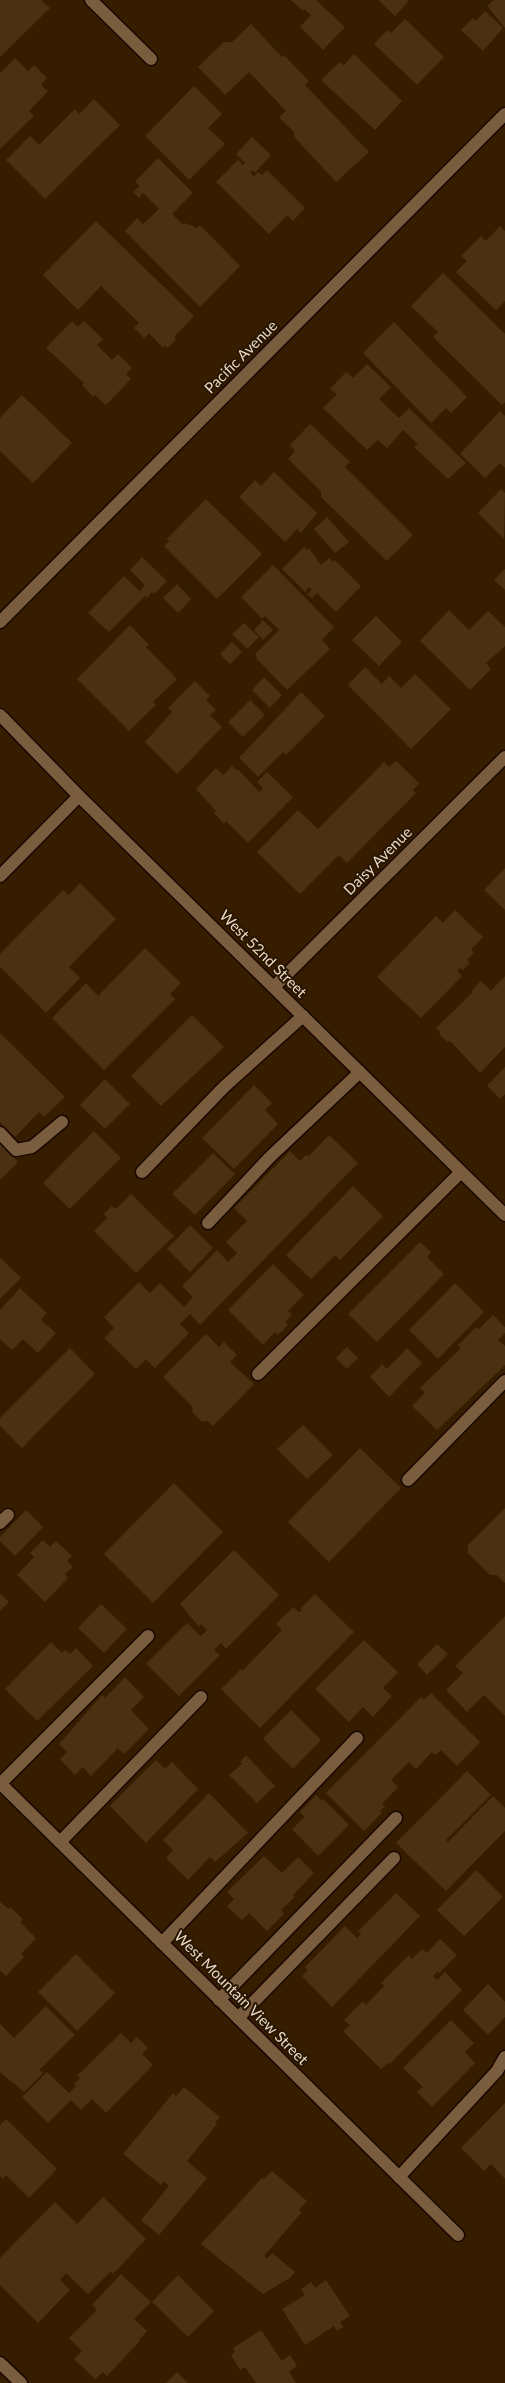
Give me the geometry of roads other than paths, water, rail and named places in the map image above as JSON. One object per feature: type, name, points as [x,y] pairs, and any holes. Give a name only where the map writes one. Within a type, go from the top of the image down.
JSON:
[{"type":"street","points":[[91,0],[151,59]]},
{"type":"street","name":"Pacific Avenue","points":[[0,622],[505,114]]},
{"type":"street","name":"West 52nd Street","points":[[0,715],[505,1215]]},
{"type":"street","name":"Daisy Avenue","points":[[274,987],[505,758]]},
{"type":"street","points":[[0,876],[80,796]]},
{"type":"street","points":[[142,1172],[224,1087],[303,1016]]},
{"type":"street","points":[[208,1223],[270,1157],[360,1072]]},
{"type":"street","points":[[0,1133],[16,1150],[32,1147],[62,1122]]},
{"type":"street","points":[[258,1374],[461,1172]]},
{"type":"street","points":[[408,1480],[505,1382]]},
{"type":"street","points":[[0,1784],[148,1636]]},
{"type":"street","points":[[60,1842],[201,1697]]},
{"type":"street","points":[[162,1943],[358,1738]]},
{"type":"street","name":"West Mountain View Street","points":[[0,1784],[458,2236]]},
{"type":"street","points":[[219,2000],[396,1818]]},
{"type":"street","points":[[238,2018],[394,1858]]},
{"type":"street","points":[[399,2177],[497,2071],[505,2057]]},
{"type":"street","points":[[0,2362],[21,2383]]}]
